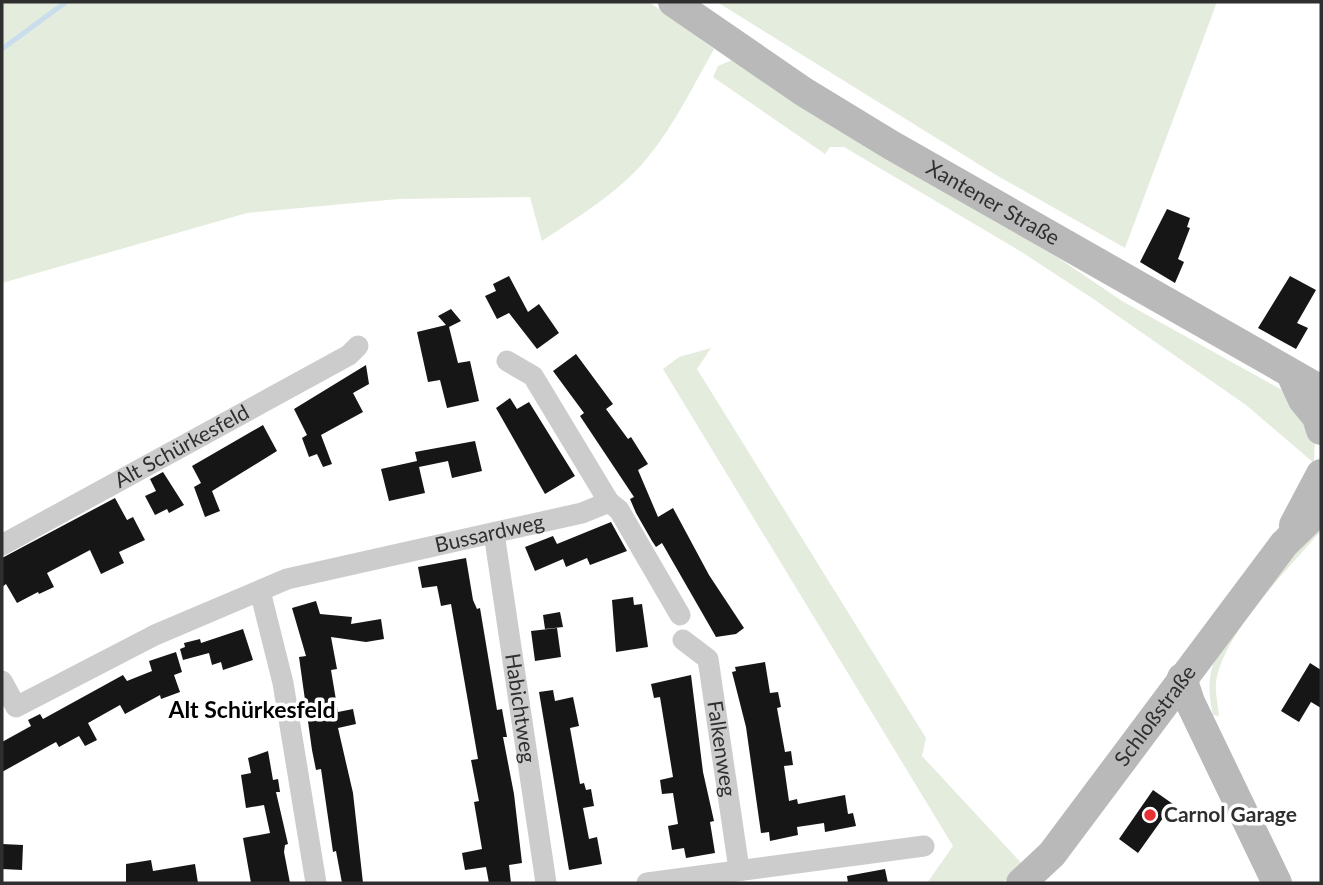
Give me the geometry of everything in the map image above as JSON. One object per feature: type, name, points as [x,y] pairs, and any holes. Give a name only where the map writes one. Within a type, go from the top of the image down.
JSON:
[{"type":"main road","name":"Xantener Straße","points":[[673,2],[724,40],[870,132],[1321,390]]},
{"type":"main road","points":[[1291,373],[1303,400],[1317,417],[1321,430]]},
{"type":"main road","name":"Schloßstraße","points":[[1284,544],[1321,474]]},
{"type":"main road","name":"Schloßstraße","points":[[1021,883],[1052,854],[1284,544],[1321,508]]},
{"type":"main road","points":[[1182,678],[1190,702],[1277,883]]},
{"type":"street","name":"Alt Schürkesfeld","points":[[2,545],[349,355],[358,346]]},
{"type":"street","points":[[507,361],[533,376],[609,502],[619,510],[680,615]]},
{"type":"street","name":"Bussardweg","points":[[260,591],[287,579],[582,513],[609,502]]},
{"type":"street","name":"Habichtweg","points":[[494,533],[546,883]]},
{"type":"street","points":[[2,681],[9,711],[155,635],[260,591],[283,683],[316,883]]},
{"type":"street","name":"Falkenweg","points":[[683,640],[708,659],[739,869]]},
{"type":"street","points":[[647,883],[924,846]]},
{"type":"green space","points":[[2,2],[649,2],[714,49],[667,131],[637,170],[598,203],[542,241],[530,197],[398,199],[247,213],[2,283]]},
{"type":"green space","points":[[717,2],[1217,2],[1125,248],[996,175]]},
{"type":"green space","points":[[732,60],[897,164],[1057,257],[1122,301],[1282,390],[1315,437],[1314,463],[1246,405],[1020,251],[844,147],[830,147],[825,154],[713,77],[718,66]]},
{"type":"green space","points":[[711,348],[697,369],[926,738],[922,756],[1024,866],[1002,883],[927,883],[953,846],[663,369],[679,357]]},
{"type":"green space","points":[[1321,518],[1321,531],[1259,603],[1230,645],[1220,665],[1216,683],[1219,716],[1213,715],[1210,683],[1217,657],[1242,617]]},
{"type":"building","points":[[1167,209],[1190,218],[1187,227],[1190,228],[1178,259],[1184,262],[1175,283],[1140,262]]},
{"type":"building","points":[[509,276],[528,312],[539,304],[559,333],[537,349],[509,313],[497,319],[485,296],[496,291],[493,284]]},
{"type":"building","points":[[1290,276],[1316,290],[1297,323],[1308,328],[1296,349],[1258,328]]},
{"type":"building","points":[[451,309],[461,321],[449,327],[458,363],[470,361],[479,401],[447,408],[440,380],[428,382],[417,332],[446,325],[438,316]]},
{"type":"building","points":[[576,354],[613,404],[606,409],[628,439],[631,437],[648,464],[638,470],[658,517],[673,508],[709,575],[744,628],[736,634],[716,637],[662,543],[656,547],[652,541],[630,499],[634,497],[580,416],[584,413],[553,371]]},
{"type":"building","points":[[366,365],[369,384],[353,393],[363,412],[321,435],[332,464],[323,467],[317,454],[309,457],[302,438],[307,435],[294,409]]},
{"type":"building","points":[[510,398],[517,409],[529,402],[575,476],[545,494],[496,408]]},
{"type":"building","points":[[263,425],[277,451],[212,491],[220,511],[205,517],[194,487],[201,483],[192,466]]},
{"type":"building","points":[[475,441],[482,471],[452,478],[448,461],[419,467],[425,493],[389,501],[381,469],[417,461],[415,452]]},
{"type":"building","points":[[163,472],[184,505],[169,513],[167,509],[155,515],[145,496],[156,491],[150,479]]},
{"type":"building","points":[[115,498],[127,520],[133,517],[145,540],[119,552],[124,563],[101,574],[90,550],[47,573],[54,587],[39,594],[38,592],[17,603],[6,584],[2,587],[2,558]]},
{"type":"building","points":[[611,522],[627,551],[590,565],[587,558],[566,567],[563,559],[535,571],[525,547],[553,536],[557,544]]},
{"type":"building","points":[[466,558],[473,600],[477,609],[480,608],[497,710],[502,709],[507,737],[503,737],[514,794],[522,863],[509,865],[511,883],[489,883],[486,867],[465,870],[462,853],[482,849],[474,802],[479,801],[471,760],[478,759],[451,604],[441,606],[437,586],[422,588],[418,567]]},
{"type":"building","points":[[633,597],[634,605],[642,604],[648,647],[616,652],[612,600]]},
{"type":"building","points":[[316,601],[320,614],[352,617],[351,624],[381,619],[384,639],[366,642],[331,637],[337,669],[331,670],[338,712],[353,709],[356,724],[338,728],[353,793],[363,883],[342,883],[336,851],[333,852],[321,769],[316,770],[312,750],[299,657],[306,656],[292,608]]},
{"type":"building","points":[[560,612],[563,627],[545,629],[543,615]]},
{"type":"building","points":[[557,628],[561,657],[535,661],[531,631]]},
{"type":"building","points":[[243,629],[253,660],[223,670],[221,662],[212,665],[209,653],[183,660],[180,649],[185,647],[184,643],[200,639],[201,643]]},
{"type":"building","points":[[176,652],[182,672],[174,675],[180,692],[161,699],[160,695],[125,714],[120,705],[88,723],[97,740],[85,746],[79,736],[59,747],[56,742],[2,772],[2,742],[31,726],[28,720],[40,714],[43,719],[123,675],[127,681],[152,671],[149,661]]},
{"type":"building","points":[[765,662],[770,693],[778,692],[781,707],[777,708],[785,752],[791,751],[793,765],[784,766],[789,801],[797,799],[798,804],[845,795],[848,814],[853,813],[856,826],[825,832],[824,823],[797,827],[798,835],[770,841],[769,832],[761,833],[746,727],[732,672],[736,671],[735,667]]},
{"type":"building","points":[[1310,663],[1321,670],[1321,708],[1311,702],[1299,722],[1281,711]]},
{"type":"building","points":[[691,675],[703,772],[714,821],[710,822],[715,853],[686,858],[684,848],[672,850],[668,826],[678,824],[673,793],[662,794],[660,780],[673,777],[660,697],[654,698],[651,684]]},
{"type":"building","points":[[553,690],[555,701],[573,697],[579,726],[570,728],[580,784],[584,783],[586,790],[591,789],[594,806],[583,808],[589,839],[597,837],[602,864],[569,870],[539,692]]},
{"type":"building","points":[[268,751],[273,780],[278,779],[280,792],[276,792],[288,844],[285,845],[284,852],[290,883],[251,883],[243,838],[270,833],[264,805],[246,808],[241,775],[251,773],[248,758]]},
{"type":"building","name":"Carnol Garage","points":[[1153,790],[1173,804],[1138,853],[1119,839]]},
{"type":"building","points":[[2,844],[23,845],[22,870],[2,869]]},
{"type":"building","points":[[151,860],[153,871],[195,864],[198,883],[126,883],[126,864]]},
{"type":"building","points":[[885,869],[888,883],[848,883],[847,876]]},
{"type":"waterway","points":[[2,49],[66,2]]},
{"type":"place","name":"Carnol Garage","points":[[1150,815]]},
{"type":"district","name":"Alt Schürkesfeld","points":[[252,710]]}]
